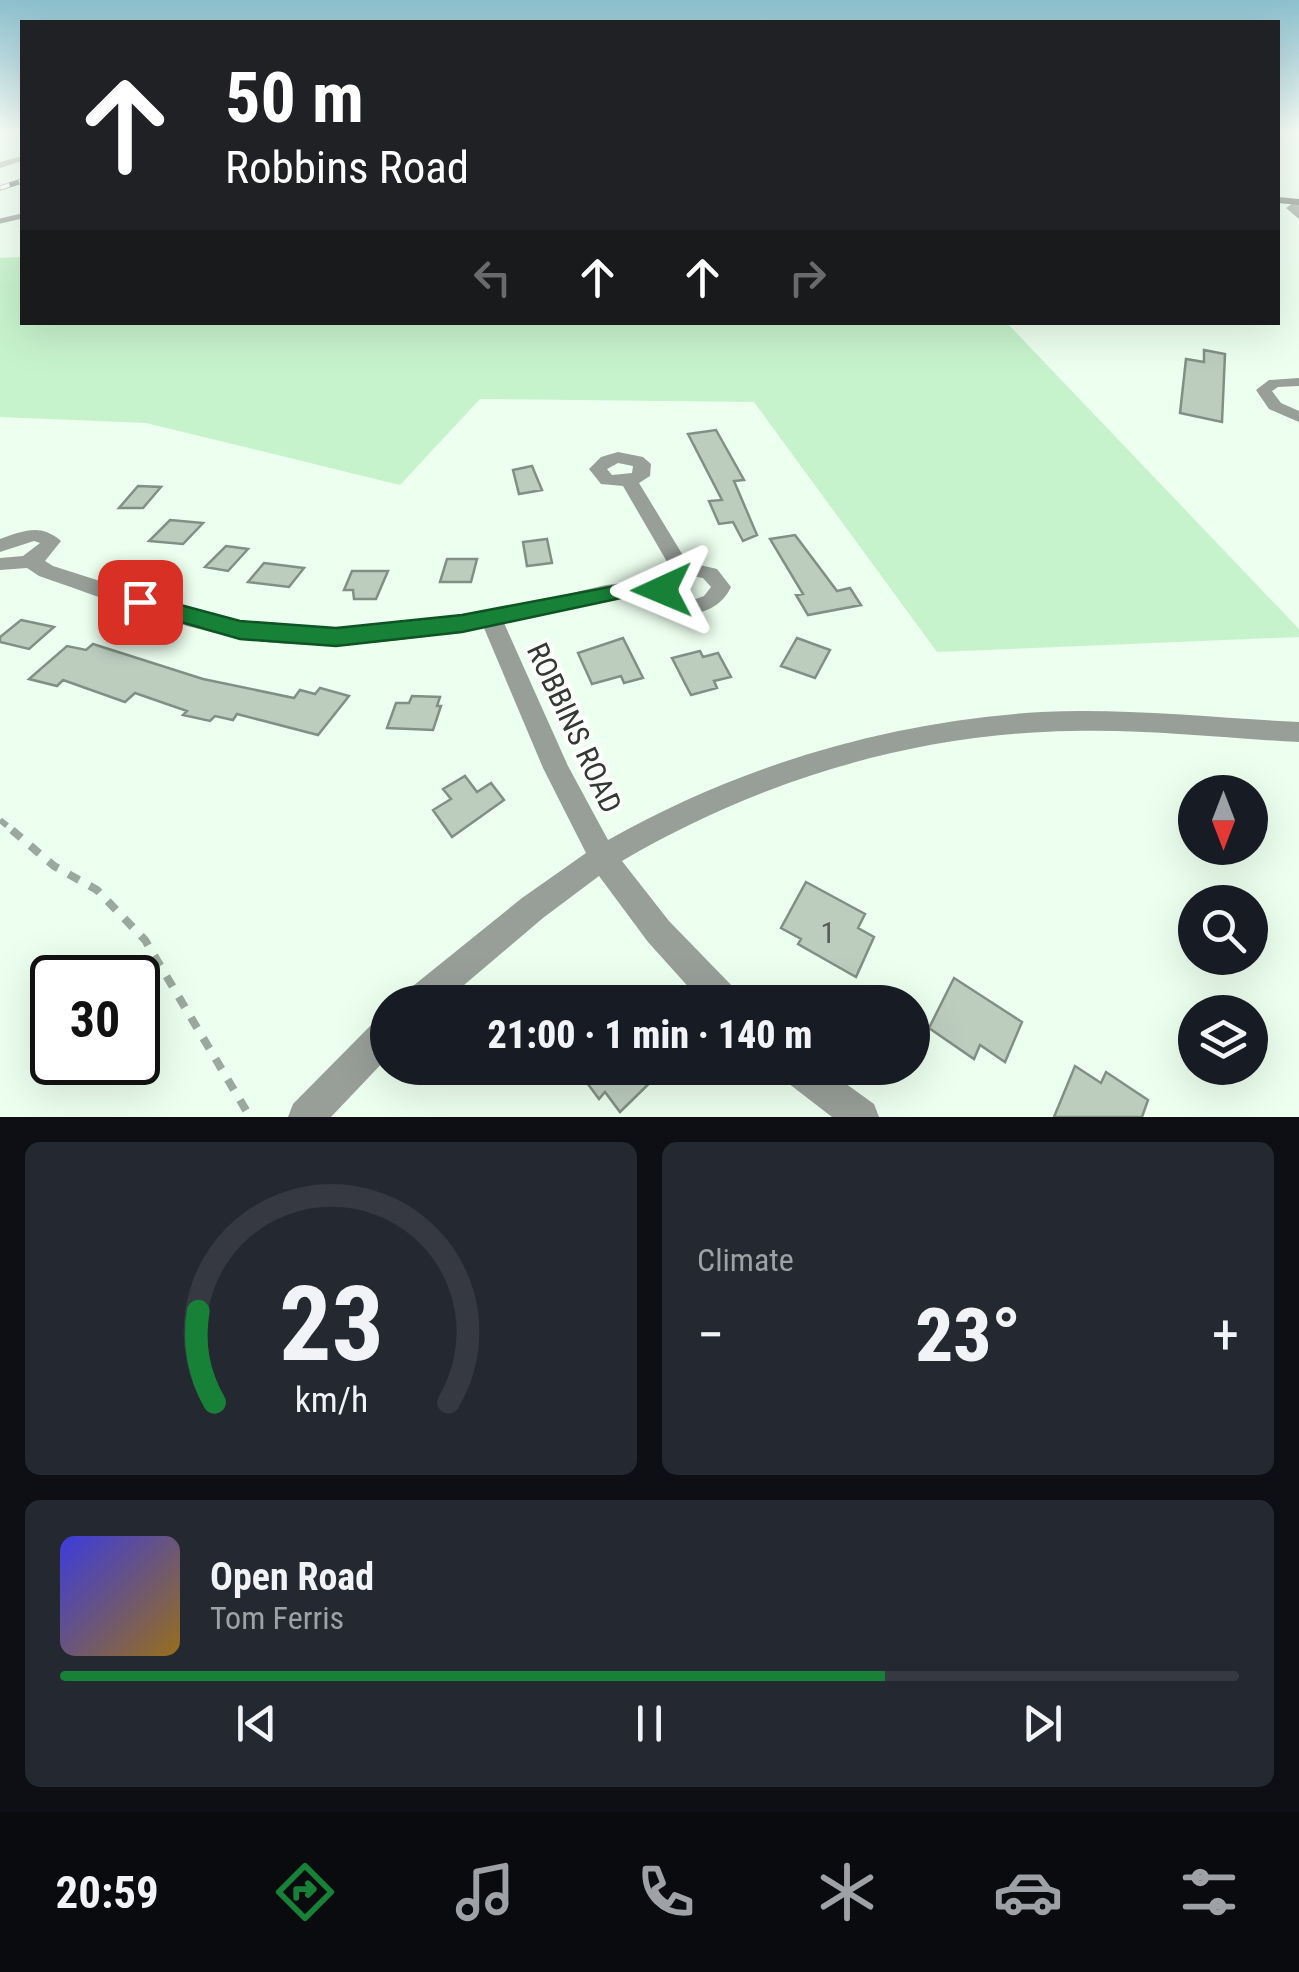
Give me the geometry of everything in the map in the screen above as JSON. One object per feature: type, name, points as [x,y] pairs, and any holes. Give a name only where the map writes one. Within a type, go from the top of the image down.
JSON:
[{"type":"street","points":[[1299,202],[1291,208],[1299,216]]},
{"type":"street","points":[[1299,382],[1274,383],[1264,390],[1275,406],[1299,417]]},
{"type":"street","points":[[629,481],[681,569]]},
{"type":"street","points":[[0,546],[26,535],[49,537],[50,546],[30,561]]},
{"type":"street","name":"ROBBINS ROAD","points":[[0,564],[30,561],[46,571],[202,622],[286,636],[385,635],[491,619],[532,719],[603,858],[652,922],[709,985]]},
{"type":"street","points":[[697,568],[716,577],[721,587],[718,597],[706,604],[682,606],[664,594],[662,584],[668,574],[681,569],[697,568]]},
{"type":"street","points":[[491,619],[606,592],[662,584]]},
{"type":"street","points":[[440,985],[503,932],[603,858],[758,780],[910,738],[1043,722],[1299,732]]},
{"type":"street","points":[[306,1117],[370,1051]]},
{"type":"street","points":[[818,1085],[860,1117]]},
{"type":"path","points":[[0,820],[54,866],[97,890],[146,940],[250,1117]]},
{"type":"green space","points":[[20,257],[20,325],[1009,325],[1299,629],[1299,637],[937,652],[754,402],[480,399],[400,485],[146,423],[0,417],[0,258]]},
{"type":"building","points":[[1204,350],[1225,354],[1222,422],[1180,413],[1186,359],[1204,362]]},
{"type":"building","points":[[716,430],[744,480],[734,481],[757,535],[743,541],[733,522],[719,524],[709,501],[722,500],[688,434]]},
{"type":"building","points":[[532,466],[542,490],[519,494],[513,470]]},
{"type":"building","points":[[138,486],[161,487],[143,508],[119,508]]},
{"type":"building","points":[[170,520],[203,523],[183,544],[149,541]]},
{"type":"building","points":[[795,535],[837,591],[850,588],[861,605],[808,615],[796,595],[803,594],[770,539]]},
{"type":"building","points":[[547,539],[552,563],[527,566],[523,542]]},
{"type":"building","points":[[226,546],[248,549],[228,571],[205,567]]},
{"type":"building","points":[[447,559],[477,559],[471,582],[440,582]]},
{"type":"building","points":[[264,563],[304,568],[289,587],[248,582]]},
{"type":"building","points":[[352,571],[388,571],[376,599],[354,599],[353,590],[344,590]]},
{"type":"building","points":[[21,620],[54,627],[29,649],[0,642],[0,637]]},
{"type":"building","points":[[623,638],[643,678],[624,683],[621,676],[592,684],[578,653]]},
{"type":"building","points":[[797,638],[830,650],[815,678],[781,666]]},
{"type":"building","points":[[93,644],[203,679],[294,698],[300,690],[315,694],[320,688],[349,696],[318,735],[237,714],[233,720],[215,716],[210,721],[183,715],[187,711],[135,693],[125,702],[63,680],[57,686],[29,679],[67,646],[86,650]]},
{"type":"building","points":[[700,651],[703,657],[718,653],[731,677],[714,681],[717,688],[691,695],[672,658]]},
{"type":"building","points":[[412,696],[440,697],[433,730],[387,728],[396,703],[409,703]]},
{"type":"building","points":[[465,776],[477,792],[491,783],[504,800],[452,837],[433,810],[451,799],[443,789]]},
{"type":"building","points":[[806,882],[865,914],[858,928],[874,937],[856,977],[798,944],[801,939],[781,928]]},
{"type":"building","points":[[954,978],[1022,1022],[1005,1062],[980,1045],[974,1059],[930,1026]]},
{"type":"building","points":[[1075,1066],[1101,1083],[1106,1072],[1148,1100],[1142,1117],[1054,1117]]},
{"type":"building","points":[[589,1085],[648,1085],[620,1112],[605,1092],[599,1099]]},
{"type":"railway","points":[[0,188],[15,183]]},
{"type":"route","points":[[140,602],[240,630],[336,637],[385,635],[462,624],[635,587],[662,584],[662,590]]}]
